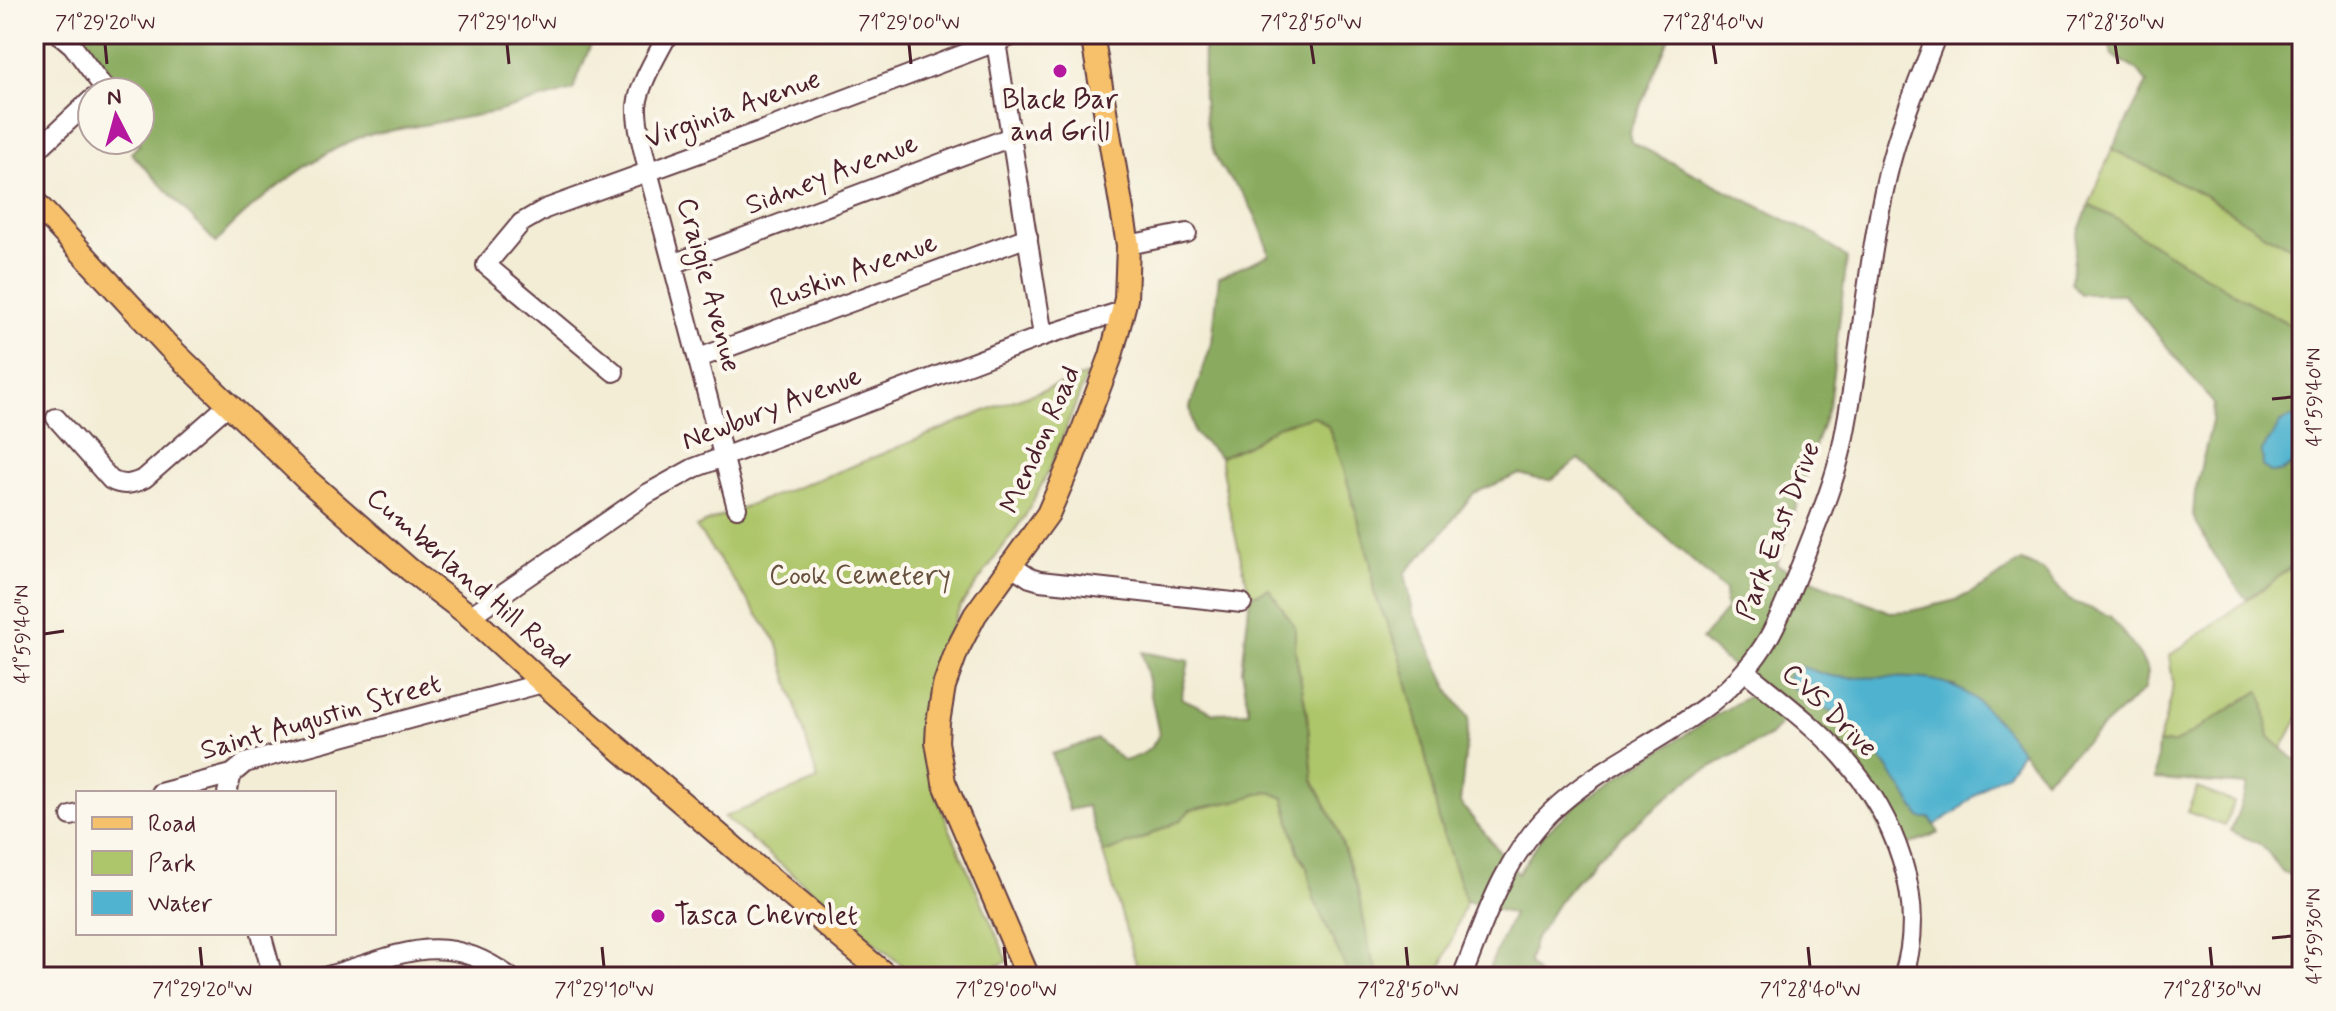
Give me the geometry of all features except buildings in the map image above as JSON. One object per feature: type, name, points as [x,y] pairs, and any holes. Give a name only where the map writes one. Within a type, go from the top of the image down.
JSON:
[{"type":"main road","name":"Mendon Road","points":[[1028,977],[944,782],[937,742],[944,686],[957,650],[975,615],[1009,564],[1039,527],[1054,500],[1111,356],[1122,311],[1128,280],[1128,245],[1092,34]]},
{"type":"main road","name":"Cumberland Hill Road","points":[[34,201],[169,347],[306,479],[401,563],[470,616],[543,683],[888,977]]},
{"type":"street","points":[[59,34],[72,45],[89,76]]},
{"type":"street","name":"Craigie Avenue","points":[[668,34],[638,102],[641,134],[648,171],[737,508]]},
{"type":"street","name":"Virginia Avenue","points":[[614,372],[486,265],[510,234],[530,216],[1017,34]]},
{"type":"street","name":"Park East Drive","points":[[1462,977],[1506,873],[1529,836],[1548,815],[1590,780],[1705,708],[1745,671],[1780,616],[1835,474],[1848,416],[1876,231],[1888,174],[1904,120],[1937,34]]},
{"type":"street","points":[[996,42],[1043,336]]},
{"type":"street","points":[[34,153],[76,114]]},
{"type":"street","name":"Sidney Avenue","points":[[673,264],[1011,137]]},
{"type":"street","points":[[1128,245],[1187,233]]},
{"type":"street","name":"Ruskin Avenue","points":[[699,358],[1028,237]]},
{"type":"street","name":"Newbury Avenue","points":[[470,616],[674,477],[724,455],[1043,336],[1122,311]]},
{"type":"street","points":[[56,418],[111,480],[131,483],[145,478],[228,405]]},
{"type":"street","points":[[1009,564],[1040,581],[1242,603]]},
{"type":"street","name":"CVS Drive","points":[[1745,671],[1833,747],[1863,783],[1883,816],[1902,861],[1912,907],[1912,942],[1903,977]]},
{"type":"street","name":"Saint Augustin Street","points":[[168,791],[232,774],[245,763],[543,683]]},
{"type":"street","points":[[228,791],[232,774]]},
{"type":"street","points":[[262,935],[273,977]]},
{"type":"street","points":[[324,977],[430,948],[450,948],[468,953],[510,977]]},
{"type":"green space","points":[[75,34],[595,34],[573,90],[496,112],[367,135],[349,142],[286,181],[246,213],[216,243],[134,156],[156,156],[156,76],[113,76]]},
{"type":"green space","points":[[1671,34],[1629,132],[1631,142],[1819,237],[1847,259],[1829,405],[1776,565],[1890,612],[1911,611],[1956,600],[1985,586],[2021,561],[2043,570],[2069,600],[2110,616],[2148,671],[2145,689],[2045,779],[1993,716],[1953,685],[1929,680],[1834,677],[1796,666],[1792,687],[1853,726],[1939,833],[1889,852],[1874,814],[1849,776],[1789,714],[1770,736],[1692,777],[1595,858],[1559,901],[1534,941],[1529,963],[1540,977],[1485,977],[1513,914],[1466,901],[1440,825],[1400,654],[1374,592],[1371,564],[1328,426],[1314,416],[1277,426],[1248,445],[1220,457],[1194,433],[1190,407],[1212,342],[1219,277],[1269,255],[1250,206],[1221,168],[1208,133],[1204,101],[1204,35]],"holes":[[[1579,459],[1725,590],[1726,610],[1701,640],[1760,689],[1577,804],[1543,835],[1518,874],[1460,803],[1469,718],[1452,695],[1413,613],[1405,573],[1474,493],[1520,474],[1551,480]]]},
{"type":"green space","points":[[2107,34],[2302,34],[2302,252],[2266,235],[2205,195],[2112,149],[2147,83],[2138,71],[2112,55]]},
{"type":"green space","points":[[2112,149],[2205,195],[2266,235],[2302,252],[2302,331],[2089,205]]},
{"type":"green space","points":[[2089,205],[2302,331],[2302,421],[2292,417],[2298,458],[2302,446],[2302,551],[2295,563],[2246,599],[2213,554],[2193,516],[2195,492],[2214,404],[2124,294],[2080,294],[2071,282],[2077,235]]},
{"type":"green space","name":"Cook Cemetery","points":[[1087,375],[1051,467],[1025,516],[960,607],[933,668],[920,715],[924,763],[1008,961],[973,977],[916,977],[724,817],[818,780],[777,642],[696,527],[1000,405]]},
{"type":"green space","points":[[1314,416],[1328,426],[1342,463],[1371,564],[1374,592],[1400,654],[1440,825],[1466,901],[1438,977],[1380,977],[1371,956],[1357,887],[1334,821],[1313,780],[1307,715],[1295,650],[1295,627],[1269,589],[1250,596],[1229,509],[1220,457],[1248,445],[1277,426]]},
{"type":"green space","points":[[2302,551],[2302,650],[2297,652],[2297,669],[2302,673],[2302,711],[2282,749],[2269,737],[2257,692],[2175,743],[2158,744],[2173,682],[2169,656],[2271,583],[2295,563]]},
{"type":"green space","points":[[1269,589],[1295,627],[1295,650],[1307,715],[1313,780],[1334,821],[1357,887],[1371,956],[1380,977],[1350,977],[1314,899],[1307,867],[1298,851],[1284,798],[1268,791],[1190,810],[1181,820],[1103,853],[1087,806],[1069,810],[1052,754],[1097,739],[1124,761],[1141,755],[1153,745],[1159,734],[1142,652],[1189,661],[1181,698],[1214,713],[1249,712],[1242,670],[1250,596]]},
{"type":"green space","points":[[2259,691],[2264,701],[2269,737],[2302,762],[2302,883],[2293,874],[2283,873],[2256,842],[2231,831],[2248,785],[2155,779],[2158,744],[2175,743]]},
{"type":"green space","points":[[2197,788],[2234,802],[2225,826],[2187,812]]},
{"type":"green space","points":[[1268,791],[1284,798],[1298,851],[1307,867],[1314,899],[1350,977],[1140,977],[1103,853],[1180,820],[1190,810]]},
{"type":"water","points":[[2292,417],[2302,421],[2297,456],[2288,468],[2270,473],[2263,466],[2262,451],[2281,422]]},
{"type":"water","points":[[1796,666],[1833,676],[1913,678],[1942,682],[1965,692],[1983,707],[2022,751],[2007,773],[1989,783],[1957,811],[1935,825],[1930,818],[1921,818],[1888,768],[1853,726],[1792,687],[1788,677]]},
{"type":"place","name":"Black Bar and Grill","points":[[1060,71]]},
{"type":"place","name":"Tasca Chevrolet","points":[[658,916]]}]
